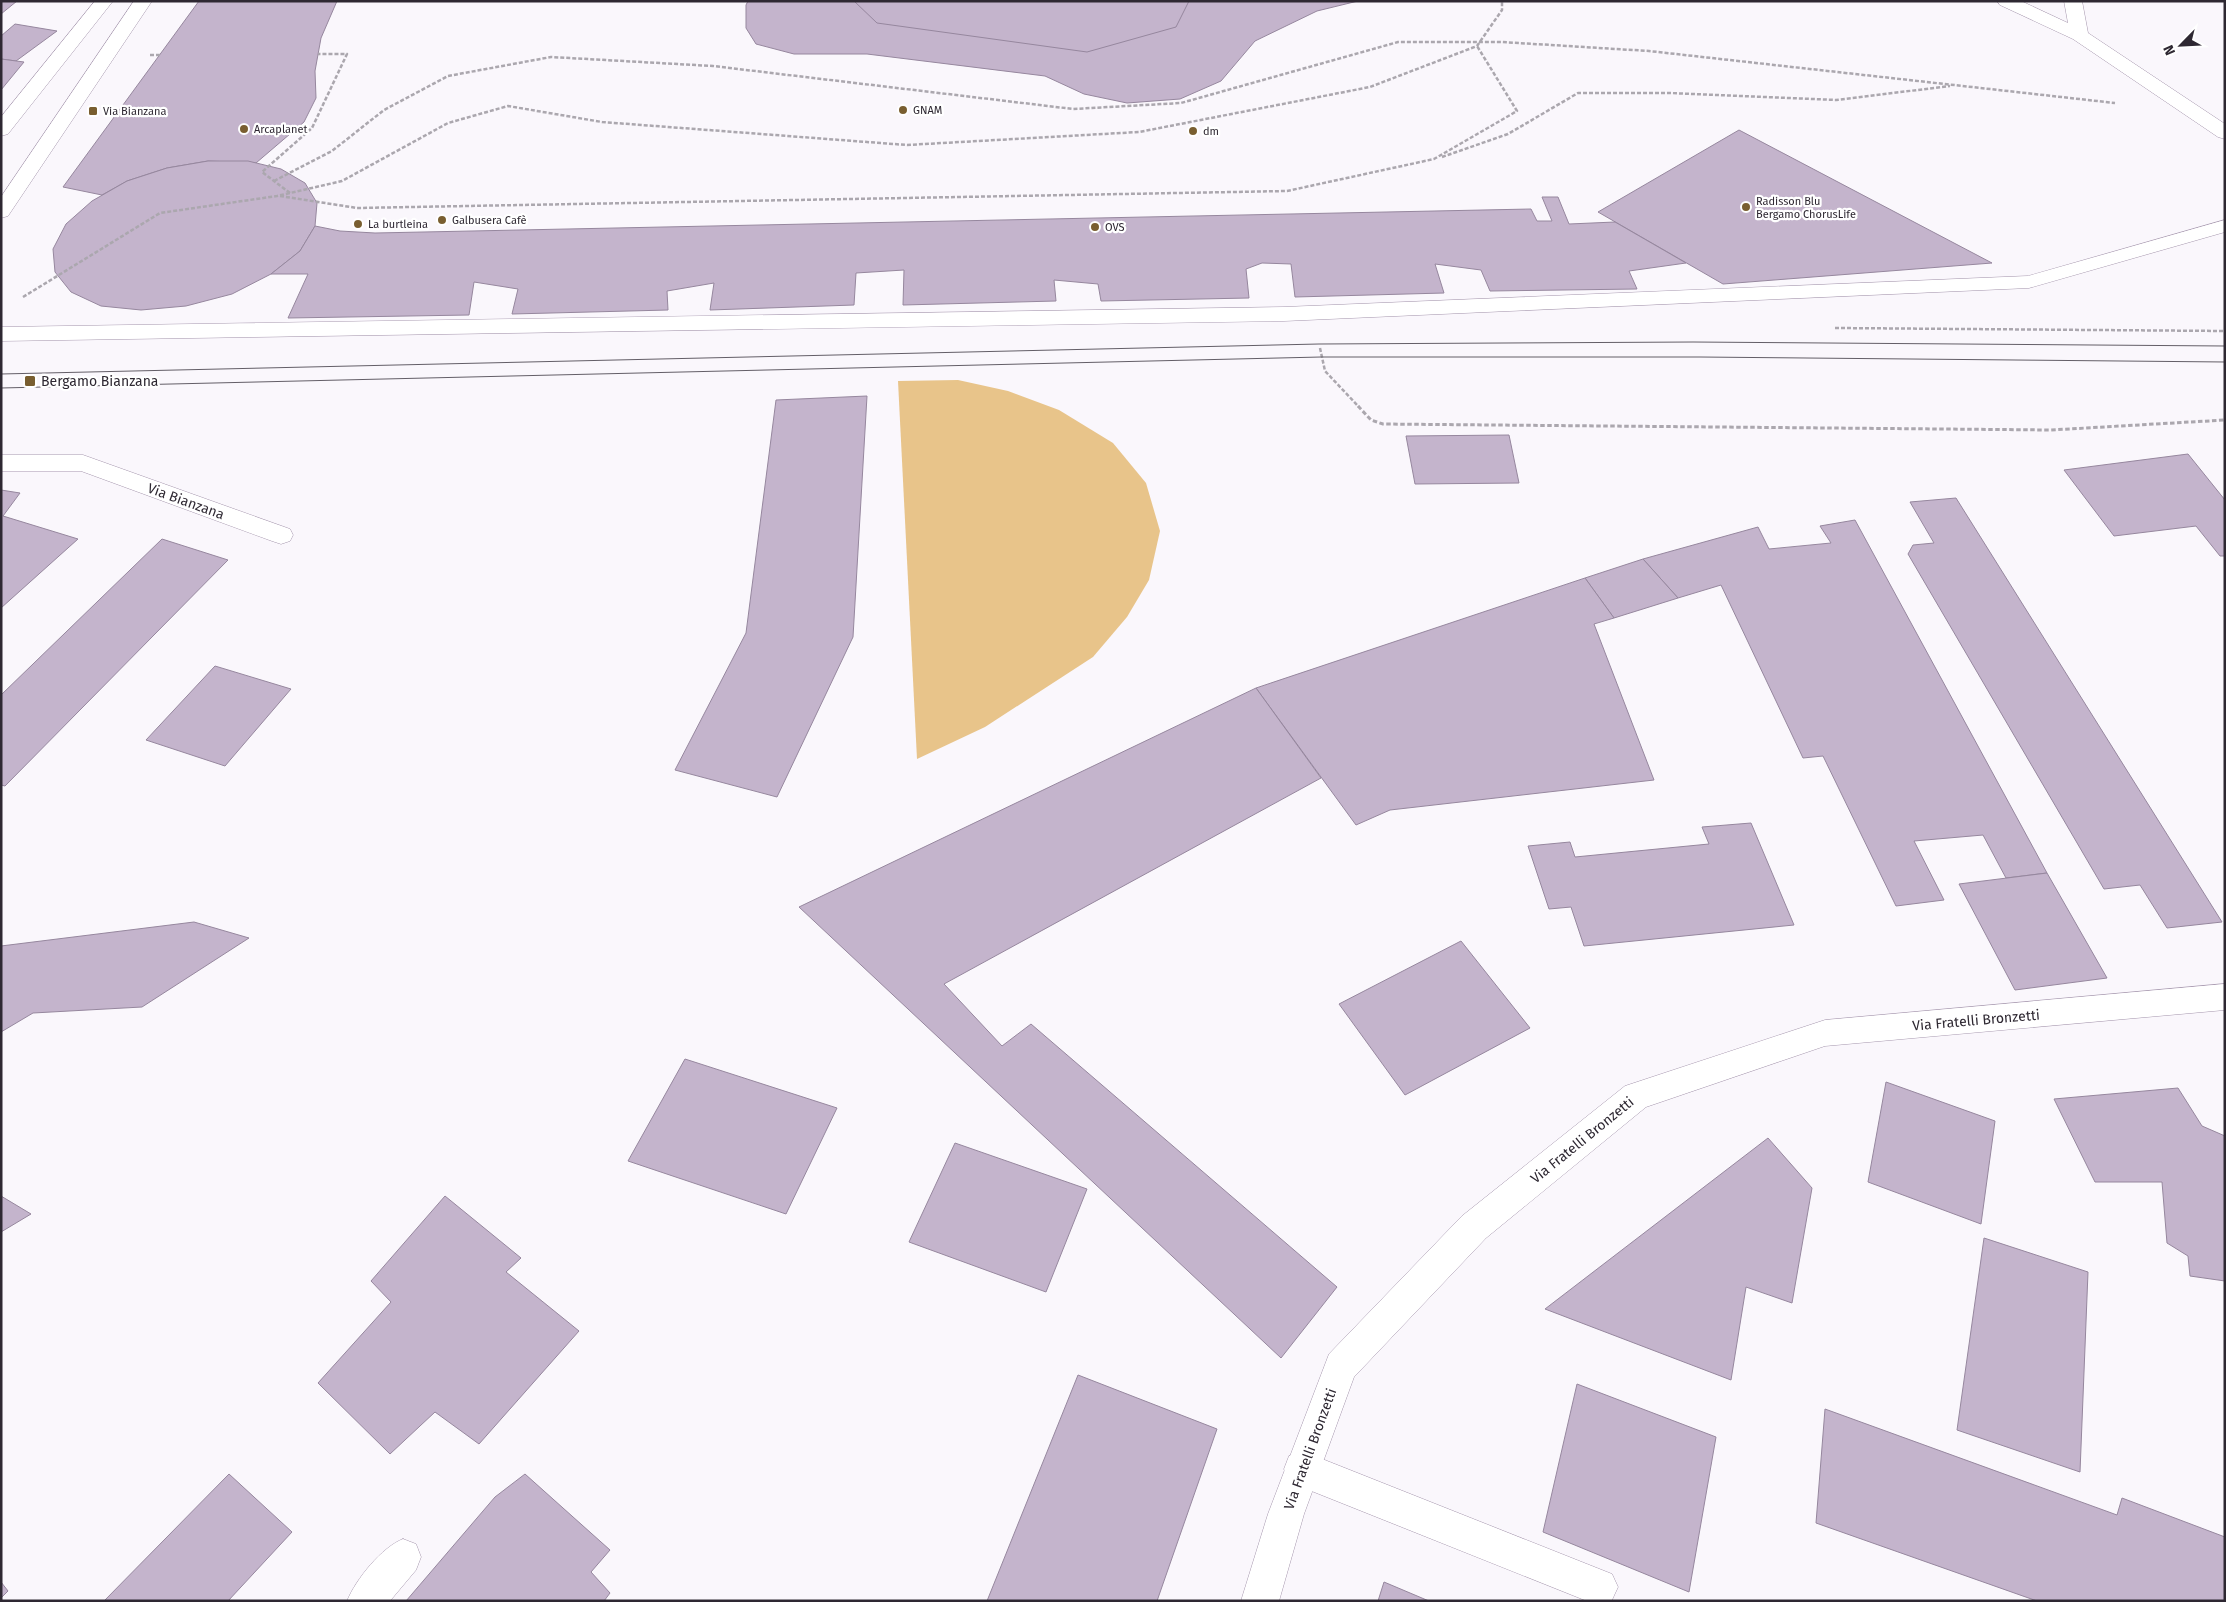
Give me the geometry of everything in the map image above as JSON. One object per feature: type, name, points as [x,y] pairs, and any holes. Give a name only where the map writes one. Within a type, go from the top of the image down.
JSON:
[{"type":"street","points":[[1,130],[104,1]]},
{"type":"street","points":[[1,212],[143,1]]},
{"type":"street","points":[[2006,1],[2079,35],[2225,133]]},
{"type":"street","points":[[2073,1],[2079,35]]},
{"type":"street","points":[[1,334],[1284,314],[2029,282],[2225,226]]},
{"type":"street","name":"Via Bianzana","points":[[1,462],[83,463],[281,536]]},
{"type":"street","name":"Via Fratelli Bronzetti","points":[[1260,1601],[1286,1514],[1341,1366],[1474,1227],[1636,1096],[1826,1033],[2225,997]]},
{"type":"street","points":[[1302,1469],[1600,1587]]},
{"type":"street","points":[[366,1601],[403,1558]]},
{"type":"path","points":[[17,301],[160,213],[277,196],[342,181],[448,123],[508,106],[602,122],[907,145],[1139,132],[1370,86],[1477,46],[1502,10],[1502,1]]},
{"type":"path","points":[[274,181],[332,151],[384,110],[448,76],[551,57],[713,66],[1073,109],[1181,103],[1398,42],[1502,42],[1649,51],[2115,103]]},
{"type":"path","points":[[1434,159],[1517,111],[1477,46]]},
{"type":"path","points":[[290,193],[262,172],[312,128],[347,54],[318,54]]},
{"type":"path","points":[[277,196],[357,208],[1287,190],[1434,159],[1508,134],[1578,93],[1670,93],[1836,100],[1956,86]]},
{"type":"path","points":[[1319,344],[1325,371],[1371,420],[1383,424],[2051,430],[2225,420]]},
{"type":"shaded area","points":[[958,380],[1008,391],[1059,410],[1113,443],[1146,483],[1160,531],[1149,580],[1127,617],[1093,657],[985,727],[917,759],[898,381]]},
{"type":"building","points":[[1,1],[17,1],[1,14]]},
{"type":"building","points":[[199,1],[337,1],[321,38],[315,71],[316,98],[304,122],[256,163],[208,161],[167,168],[127,181],[102,195],[63,187]]},
{"type":"building","points":[[748,1],[1358,1],[1317,11],[1255,41],[1221,81],[1180,99],[1127,103],[1084,94],[1045,76],[867,54],[794,54],[756,44],[746,28],[746,5]]},
{"type":"building","points":[[854,1],[1189,1],[1176,27],[1087,52],[877,23]]},
{"type":"building","points":[[15,24],[57,31],[16,61],[1,59],[1,36]]},
{"type":"building","points":[[1,59],[24,62],[1,90]]},
{"type":"building","name":"Radisson Blu Bergamo ChorusLife","points":[[1739,130],[1992,263],[1723,284],[1598,212]]},
{"type":"building","points":[[208,161],[248,161],[281,169],[305,183],[317,203],[315,226],[300,251],[271,274],[232,294],[186,306],[141,310],[101,306],[71,292],[55,272],[53,249],[66,224],[92,201],[127,181],[167,168]]},
{"type":"building","points":[[1542,197],[1558,197],[1569,224],[1615,222],[1686,263],[1629,271],[1637,289],[1490,291],[1481,270],[1435,264],[1444,293],[1295,297],[1291,264],[1262,263],[1246,269],[1249,298],[1101,301],[1098,284],[1054,280],[1056,301],[903,305],[904,270],[856,273],[854,305],[710,310],[714,283],[667,291],[668,310],[512,314],[518,289],[474,282],[469,315],[288,318],[308,274],[271,274],[300,251],[315,226],[340,231],[375,233],[1531,209],[1537,221],[1552,221]]},
{"type":"building","points":[[867,396],[853,637],[777,797],[675,770],[746,633],[776,400]]},
{"type":"building","points":[[1509,435],[1519,483],[1415,484],[1406,436]]},
{"type":"building","points":[[2188,454],[2225,500],[2225,556],[2220,556],[2196,526],[2114,536],[2064,470]]},
{"type":"building","points":[[1,490],[20,493],[3,516],[78,539],[1,608]]},
{"type":"building","points":[[1956,498],[2222,922],[2167,928],[2140,885],[2104,889],[1908,554],[1913,545],[1934,543],[1910,502]]},
{"type":"building","points":[[1855,520],[2047,873],[2006,878],[1983,835],[1914,841],[1944,900],[1896,906],[1823,756],[1803,758],[1721,585],[1678,598],[1643,559],[1758,527],[1769,549],[1831,543],[1820,526]]},
{"type":"building","points":[[162,539],[228,560],[5,786],[1,785],[1,695]]},
{"type":"building","points":[[1643,559],[1678,598],[1614,618],[1585,578]]},
{"type":"building","points":[[1585,578],[1614,618],[1594,624],[1654,780],[1390,810],[1356,825],[1256,688]]},
{"type":"building","points":[[215,666],[291,689],[225,766],[146,740]]},
{"type":"building","points":[[1256,688],[1321,778],[944,984],[1002,1046],[1031,1024],[1337,1287],[1281,1358],[799,907]]},
{"type":"building","points":[[1751,823],[1794,925],[1584,946],[1571,907],[1549,909],[1528,846],[1570,842],[1575,857],[1709,844],[1702,827]]},
{"type":"building","points":[[2047,873],[2107,978],[2015,990],[1959,884]]},
{"type":"building","points":[[194,922],[249,938],[142,1007],[33,1013],[1,1032],[1,946]]},
{"type":"building","points":[[1461,941],[1530,1028],[1405,1095],[1339,1004]]},
{"type":"building","points":[[685,1059],[837,1108],[786,1214],[628,1161]]},
{"type":"building","points":[[1886,1082],[1995,1121],[1981,1224],[1868,1182]]},
{"type":"building","points":[[2178,1088],[2202,1126],[2225,1136],[2225,1281],[2190,1276],[2188,1256],[2167,1243],[2162,1182],[2095,1182],[2054,1099]]},
{"type":"building","points":[[1768,1138],[1812,1188],[1792,1303],[1746,1287],[1731,1380],[1545,1309]]},
{"type":"building","points":[[955,1143],[1087,1189],[1046,1292],[909,1242]]},
{"type":"building","points":[[1,1196],[31,1214],[1,1232]]},
{"type":"building","points":[[445,1196],[521,1258],[506,1272],[579,1331],[479,1444],[435,1412],[390,1454],[318,1383],[391,1302],[371,1281]]},
{"type":"building","points":[[1984,1238],[2088,1272],[2080,1472],[1957,1430]]},
{"type":"building","points":[[1078,1375],[1217,1429],[1157,1601],[987,1601]]},
{"type":"building","points":[[1577,1384],[1716,1437],[1689,1592],[1543,1532]]},
{"type":"building","points":[[1825,1409],[2117,1515],[2122,1498],[2225,1537],[2225,1601],[2037,1601],[1816,1523]]},
{"type":"building","points":[[229,1474],[292,1532],[228,1601],[104,1601]]},
{"type":"building","points":[[525,1474],[610,1550],[591,1572],[610,1593],[604,1601],[406,1601],[495,1497]]},
{"type":"building","points":[[1,1582],[8,1591],[1,1598]]},
{"type":"building","points":[[1384,1582],[1429,1601],[1378,1601]]},
{"type":"tram line","points":[[1,374],[1319,344],[1693,342],[2225,346]]},
{"type":"tram line","points":[[1,388],[1321,357],[1700,357],[2225,362]]},
{"type":"place","name":"GNAM","points":[[903,110]]},
{"type":"place","name":"Via Bianzana","points":[[93,111]]},
{"type":"place","name":"Arcaplanet","points":[[244,129]]},
{"type":"place","name":"dm","points":[[1193,131]]},
{"type":"place","name":"Radisson Blu Bergamo ChorusLife","points":[[1746,207]]},
{"type":"place","name":"Galbusera Cafè","points":[[442,220]]},
{"type":"place","name":"La burtleina","points":[[358,224]]},
{"type":"place","name":"OVS","points":[[1095,227]]},
{"type":"place","name":"Bergamo Bianzana","points":[[30,381]]}]
